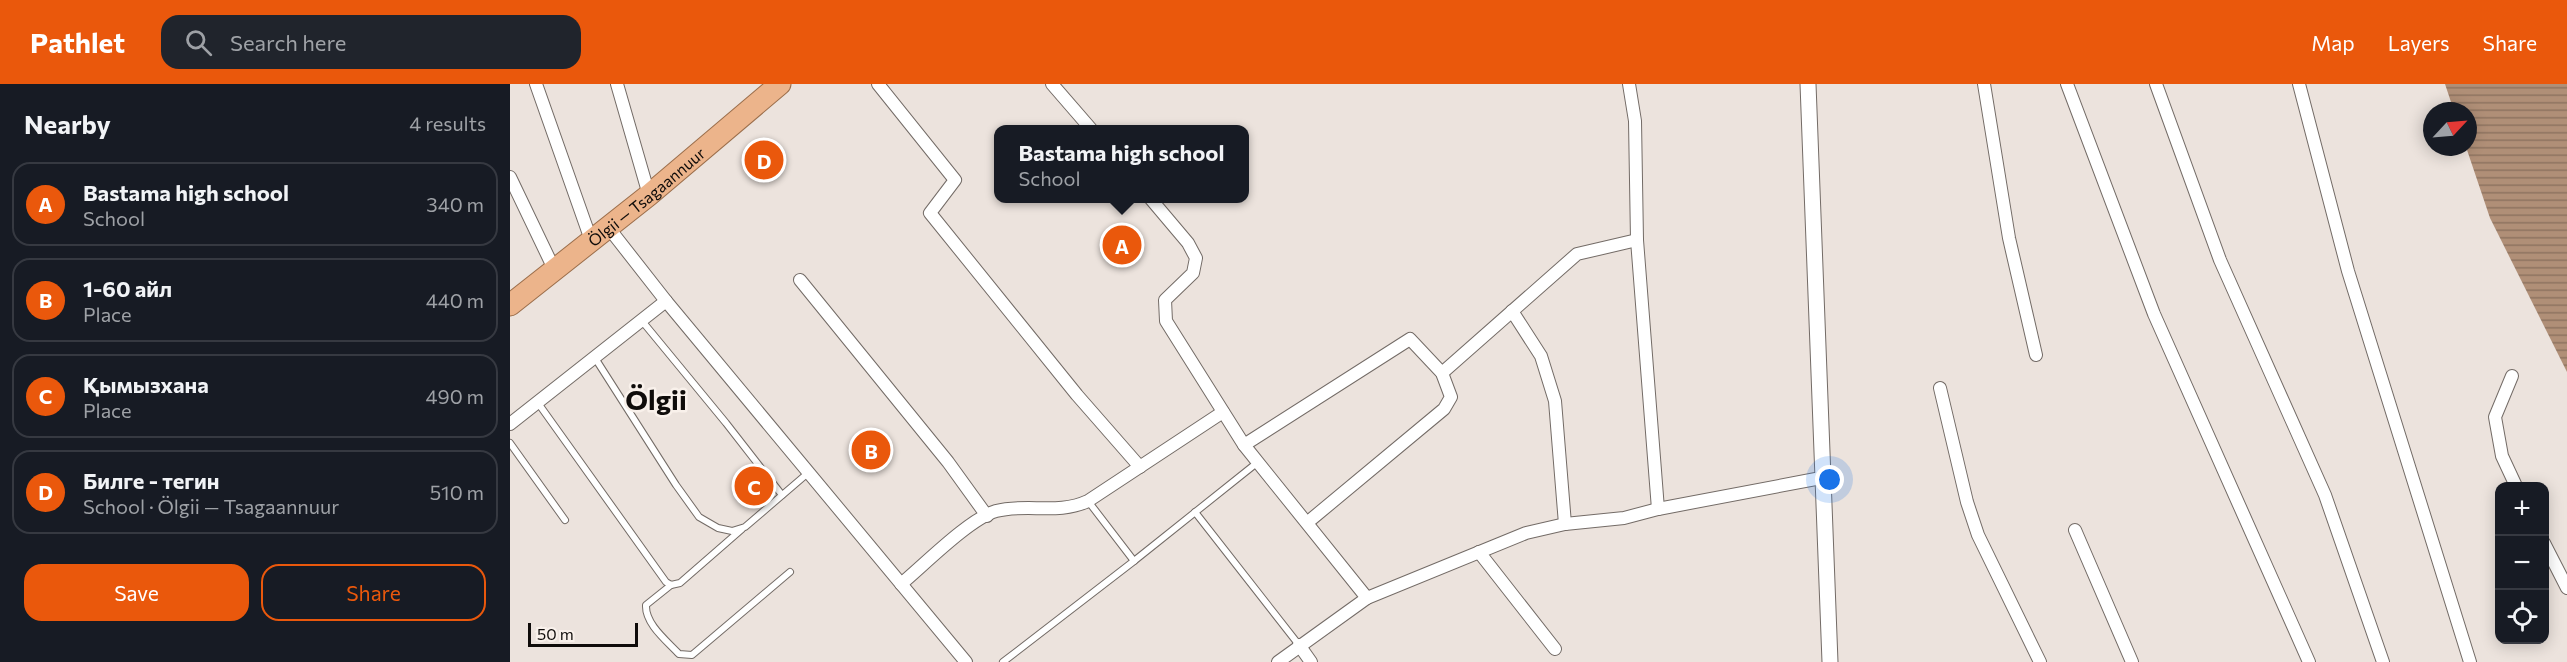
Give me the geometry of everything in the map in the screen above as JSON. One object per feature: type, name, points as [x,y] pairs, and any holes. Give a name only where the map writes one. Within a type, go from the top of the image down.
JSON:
[{"type":"highway","name":"Ölgii — Tsagaannuur","points":[[510,305],[649,195],[777,85]]},
{"type":"street","points":[[536,84],[591,240]]},
{"type":"street","points":[[617,84],[649,195]]},
{"type":"street","points":[[878,84],[955,180],[930,213],[1077,395],[1140,467]]},
{"type":"street","points":[[1052,84],[1088,125]]},
{"type":"street","points":[[1629,84],[1635,121],[1637,240],[1658,509]]},
{"type":"street","points":[[1808,84],[1821,478],[1830,662]]},
{"type":"street","points":[[1984,84],[2009,238],[2036,355]]},
{"type":"street","points":[[2067,84],[2154,314],[2309,662]]},
{"type":"street","points":[[2156,84],[2220,260],[2325,495],[2383,662]]},
{"type":"street","points":[[2299,84],[2348,271],[2470,662]]},
{"type":"street","points":[[510,177],[554,269]]},
{"type":"street","points":[[1154,203],[1188,243],[1196,258],[1193,273],[1165,300],[1166,321],[1244,445],[1367,598]]},
{"type":"street","points":[[608,227],[666,302],[966,662]]},
{"type":"street","points":[[1442,373],[1577,254],[1637,240]]},
{"type":"street","points":[[800,280],[948,462],[987,516]]},
{"type":"street","points":[[510,424],[666,302]]},
{"type":"street","points":[[1512,311],[1542,356],[1555,401],[1565,524]]},
{"type":"street","points":[[1244,445],[1410,339],[1442,373],[1451,397],[1444,409],[1308,522]]},
{"type":"street","points":[[2512,375],[2495,417],[2502,456],[2515,482]]},
{"type":"street","points":[[1940,388],[1967,502],[1978,535],[2040,662]]},
{"type":"street","points":[[901,584],[975,523],[987,516],[1020,508],[1073,508],[1088,501],[1223,412]]},
{"type":"street","points":[[1278,662],[1367,598],[1526,533],[1565,524],[1624,518],[1658,509],[1821,478]]},
{"type":"street","points":[[2075,530],[2132,662]]},
{"type":"street","points":[[1479,552],[1555,649]]},
{"type":"street","points":[[2549,553],[2567,588]]},
{"type":"street","points":[[1299,645],[1311,662]]},
{"type":"lane","points":[[642,321],[782,495]]},
{"type":"lane","points":[[595,358],[675,485],[699,517],[718,528],[732,531],[745,527]]},
{"type":"lane","points":[[538,402],[666,582],[671,585]]},
{"type":"lane","points":[[510,443],[566,520]]},
{"type":"lane","points":[[1004,662],[1258,461]]},
{"type":"lane","points":[[790,572],[692,655],[679,654],[646,612],[646,605],[671,585],[680,583],[808,472]]},
{"type":"lane","points":[[1088,501],[1134,561]]},
{"type":"lane","points":[[1195,512],[1299,645]]},
{"type":"shaded area","points":[[2445,84],[2567,84],[2567,372],[2490,218],[2469,156],[2477,156],[2477,102],[2451,102]]},
{"type":"place","name":"Билге - тегин","points":[[764,160]]},
{"type":"place","name":"Bastama high school","points":[[1122,245]]},
{"type":"place","name":"1-60 айл","points":[[871,450]]},
{"type":"place","name":"Қымызхана","points":[[754,486]]},
{"type":"district","name":"Ölgii","points":[[656,399]]}]
